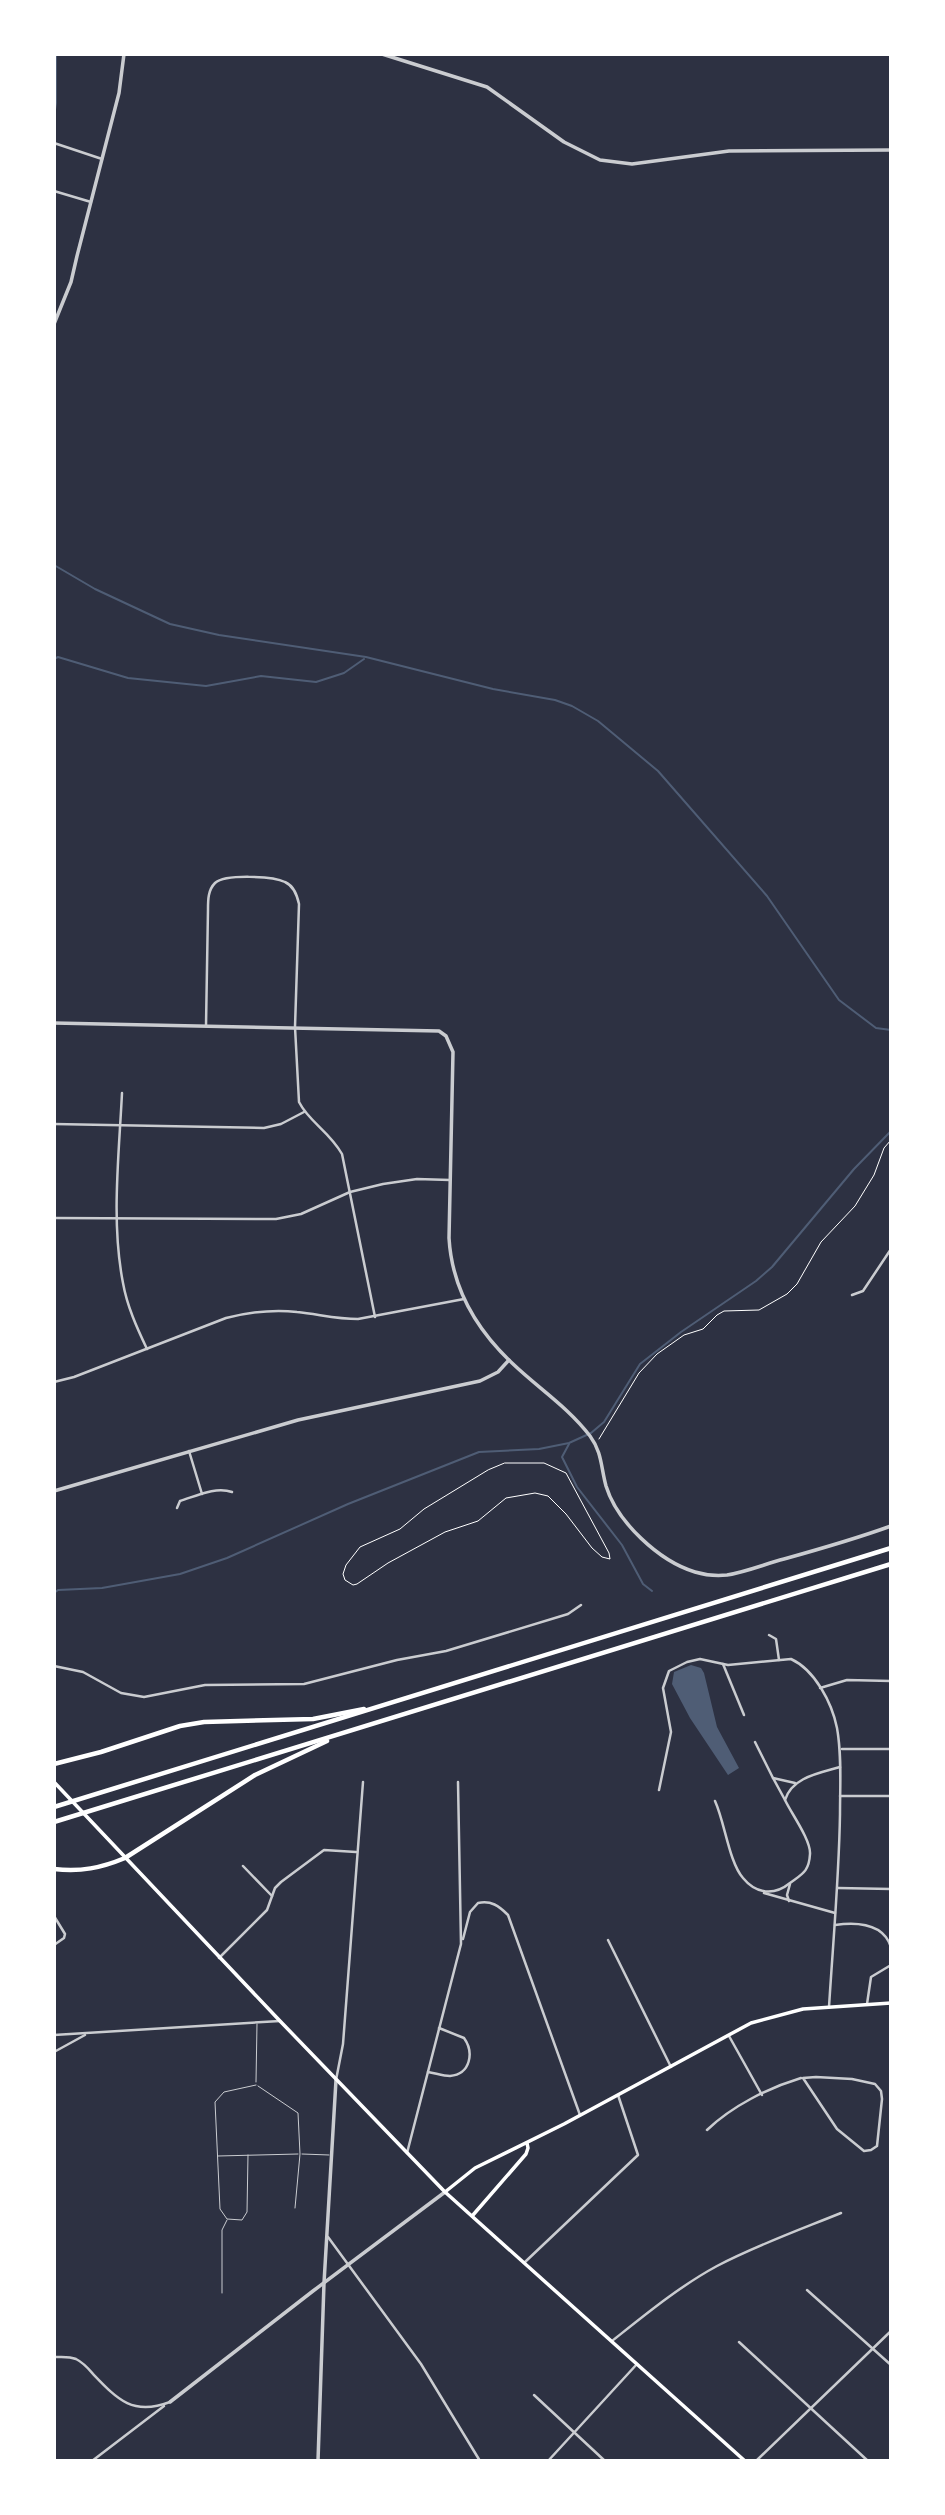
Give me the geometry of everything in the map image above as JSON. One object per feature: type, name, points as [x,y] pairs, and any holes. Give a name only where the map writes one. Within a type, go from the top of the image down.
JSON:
[{"type":"highway","points":[[54,1807],[891,1548]]},
{"type":"highway","points":[[54,1822],[891,1564]]},
{"type":"highway","points":[[54,1764],[102,1752],[180,1726],[204,1722],[313,1719],[419,1695]]},
{"type":"highway","points":[[54,1869],[84,1870],[104,1867],[125,1858],[255,1775],[352,1730]]},
{"type":"main road","points":[[54,1782],[445,2192],[745,2461]]},
{"type":"main road","points":[[445,2192],[475,2168],[671,2067],[751,2022],[777,2014],[891,2003]]},
{"type":"main road","points":[[473,2215],[526,2154],[527,2143]]},
{"type":"street","points":[[54,324],[71,282],[121,82],[124,54]]},
{"type":"street","points":[[382,54],[487,87],[564,142],[581,152],[610,162],[632,164],[729,151],[891,150]]},
{"type":"street","points":[[54,143],[102,159]]},
{"type":"street","points":[[54,191],[91,202]]},
{"type":"street","points":[[206,1026],[210,890],[223,878],[232,877],[285,882],[297,895],[296,1091],[304,1112],[334,1141],[342,1154],[375,1317]]},
{"type":"street","points":[[54,1023],[439,1031],[446,1036],[453,1052],[451,1260],[464,1299],[509,1360],[562,1406],[588,1433],[600,1451],[607,1488],[623,1519],[641,1538],[670,1560],[696,1572],[727,1574],[891,1526]]},
{"type":"street","points":[[122,1093],[118,1218],[123,1282],[129,1307],[147,1349]]},
{"type":"street","points":[[54,1124],[264,1128],[281,1124],[304,1112]]},
{"type":"street","points":[[54,1218],[276,1219],[324,1205],[350,1192],[383,1184],[451,1180]]},
{"type":"street","points":[[852,1295],[863,1291],[891,1249]]},
{"type":"street","points":[[54,1382],[74,1377],[226,1318],[250,1312],[274,1310],[340,1319],[375,1317],[464,1299]]},
{"type":"street","points":[[54,1491],[298,1420],[480,1381],[498,1373],[509,1360]]},
{"type":"street","points":[[189,1451],[202,1494]]},
{"type":"street","points":[[177,1508],[180,1501],[202,1494],[223,1488],[232,1492]]},
{"type":"street","points":[[54,1666],[83,1672],[121,1693],[144,1697],[205,1685],[304,1684],[397,1660],[446,1651],[568,1614],[581,1605]]},
{"type":"street","points":[[769,1634],[776,1639],[779,1660]]},
{"type":"street","points":[[659,1790],[671,1732],[663,1688],[667,1675],[675,1668],[700,1659],[723,1664],[791,1659],[799,1663],[821,1688],[836,1725],[840,1749],[829,2007]]},
{"type":"street","points":[[723,1664],[744,1714]]},
{"type":"street","points":[[821,1688],[847,1681],[891,1681]]},
{"type":"street","points":[[755,1742],[809,1844],[810,1854],[805,1874],[784,1889],[760,1891]]},
{"type":"street","points":[[840,1749],[891,1749]]},
{"type":"street","points":[[773,1778],[795,1783],[840,1767]]},
{"type":"street","points":[[318,2461],[331,2155],[336,2080],[343,2044],[363,1782]]},
{"type":"street","points":[[458,1782],[461,1944]]},
{"type":"street","points":[[785,1800],[795,1783]]},
{"type":"street","points":[[840,1796],[891,1796]]},
{"type":"street","points":[[715,1801],[736,1867],[742,1877],[760,1891],[835,1913]]},
{"type":"street","points":[[219,1958],[267,1910],[275,1888],[281,1882],[324,1850],[358,1852]]},
{"type":"street","points":[[243,1866],[272,1896]]},
{"type":"street","points":[[789,1901],[787,1895],[790,1883]]},
{"type":"street","points":[[836,1888],[891,1889]]},
{"type":"street","points":[[407,2153],[470,1912],[478,1903],[492,1903],[508,1915],[579,2115]]},
{"type":"street","points":[[54,1916],[65,1934],[64,1938],[54,1945]]},
{"type":"street","points":[[834,1925],[866,1924],[883,1933],[891,1947]]},
{"type":"street","points":[[608,1940],[671,2067]]},
{"type":"street","points":[[867,2004],[871,1977],[891,1965]]},
{"type":"street","points":[[54,2035],[280,2021]]},
{"type":"street","points":[[428,2072],[448,2076],[457,2074],[465,2069],[470,2061],[471,2052],[464,2038],[439,2028]]},
{"type":"street","points":[[54,2052],[88,2033]]},
{"type":"street","points":[[728,2035],[762,2095]]},
{"type":"street","points":[[707,2130],[719,2119],[781,2084],[803,2078],[852,2079],[875,2084],[881,2091],[877,2146],[864,2151],[847,2139],[837,2129],[803,2078]]},
{"type":"street","points":[[525,2262],[638,2155],[618,2095]]},
{"type":"street","points":[[92,2461],[445,2192]]},
{"type":"street","points":[[612,2341],[650,2311],[716,2267],[747,2251],[841,2213]]},
{"type":"street","points":[[328,2237],[421,2364],[480,2461]]},
{"type":"street","points":[[807,2290],[891,2365]]},
{"type":"street","points":[[756,2461],[891,2331]]},
{"type":"street","points":[[738,2342],[868,2461]]},
{"type":"street","points":[[54,2357],[75,2358],[85,2364],[124,2403],[148,2408],[170,2402]]},
{"type":"street","points":[[548,2461],[637,2364]]},
{"type":"street","points":[[534,2395],[606,2461]]},
{"type":"lane","points":[[256,2085],[257,2023]]},
{"type":"lane","points":[[227,2219],[220,2209],[216,2098],[224,2092],[256,2085],[296,2110],[299,2119],[300,2154],[295,2208]]},
{"type":"lane","points":[[227,2219],[242,2220],[246,2215],[248,2155]]},
{"type":"lane","points":[[217,2156],[331,2155]]},
{"type":"lane","points":[[222,2293],[222,2230],[227,2219]]},
{"type":"path","points":[[594,1442],[606,1429],[639,1373],[657,1354],[684,1335],[703,1329],[724,1311],[759,1310],[787,1294],[797,1284],[821,1242],[855,1206],[874,1175],[884,1148],[891,1140]]},
{"type":"path","points":[[544,1462],[566,1472],[600,1538],[610,1559],[607,1560],[592,1548],[566,1514],[548,1496],[535,1493],[512,1496],[478,1521],[445,1532],[388,1563],[357,1584],[348,1583],[343,1574],[346,1565],[360,1547],[400,1529],[424,1509],[488,1470],[505,1463],[544,1462]]},
{"type":"water","points":[[691,1665],[701,1668],[704,1673],[717,1727],[739,1768],[728,1775],[690,1718],[672,1684],[674,1672]]},
{"type":"waterway","points":[[54,116],[56,54]]},
{"type":"waterway","points":[[54,565],[95,589],[170,624],[219,635],[366,657],[572,706],[598,721],[658,771],[767,896],[839,1000],[876,1028],[891,1030]]},
{"type":"waterway","points":[[54,659],[58,657],[128,678],[206,686],[261,676],[316,682],[344,673],[364,659]]},
{"type":"waterway","points":[[54,1593],[58,1590],[102,1588],[180,1574],[227,1558],[348,1504],[479,1452],[539,1449],[569,1443],[591,1433],[604,1422],[640,1364],[772,1267],[854,1169],[891,1131]]},
{"type":"waterway","points":[[569,1444],[562,1457],[577,1487],[622,1545],[643,1584],[652,1591]]}]
